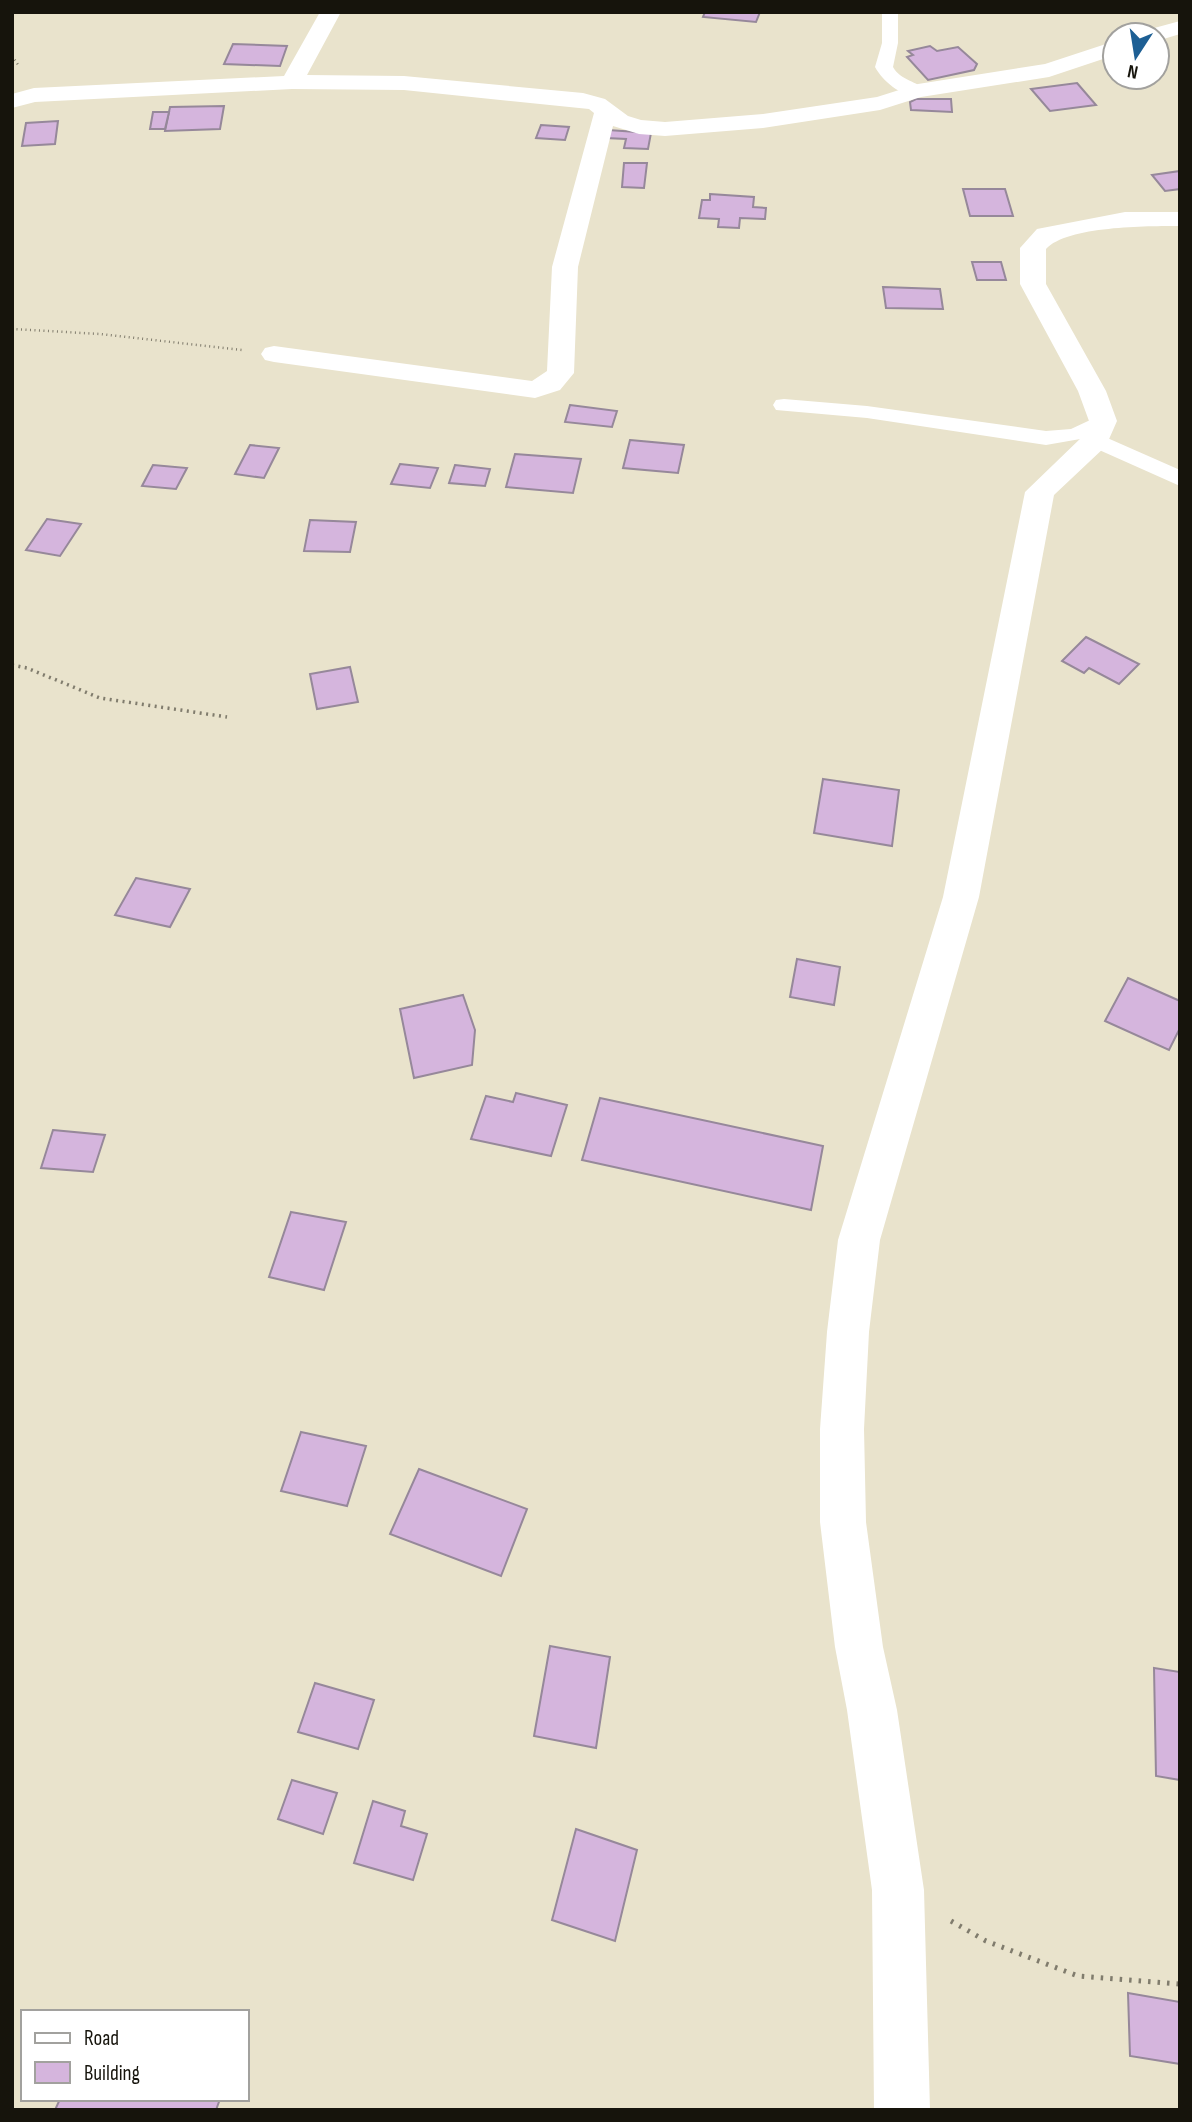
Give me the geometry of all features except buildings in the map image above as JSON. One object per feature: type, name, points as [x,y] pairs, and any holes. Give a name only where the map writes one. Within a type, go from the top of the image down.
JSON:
[{"type":"street","points":[[292,82],[331,12]]},
{"type":"street","points":[[12,101],[34,95],[292,82],[404,83],[570,99],[597,104],[620,121],[639,127],[665,129],[776,119],[880,103],[918,91],[1049,70],[1101,53]]},
{"type":"street","points":[[274,354],[535,390],[550,384],[560,373],[565,267],[606,111]]},
{"type":"street","points":[[902,2110],[898,1890],[872,1710],[859,1647],[843,1522],[842,1429],[848,1332],[859,1240],[961,897],[1040,492],[1099,431],[1092,391],[1032,284],[1033,248],[1046,234],[1125,219],[1180,219]]},
{"type":"lane","points":[[890,12],[890,43],[884,67],[888,76],[898,84],[918,91]]},
{"type":"lane","points":[[784,405],[867,412],[1046,438],[1099,431],[1180,480]]},
{"type":"path","points":[[12,329],[100,334],[274,354]]},
{"type":"path","points":[[12,665],[27,668],[100,698],[227,717]]},
{"type":"path","points":[[898,1890],[986,1941],[1078,1976],[1180,1984]]}]
